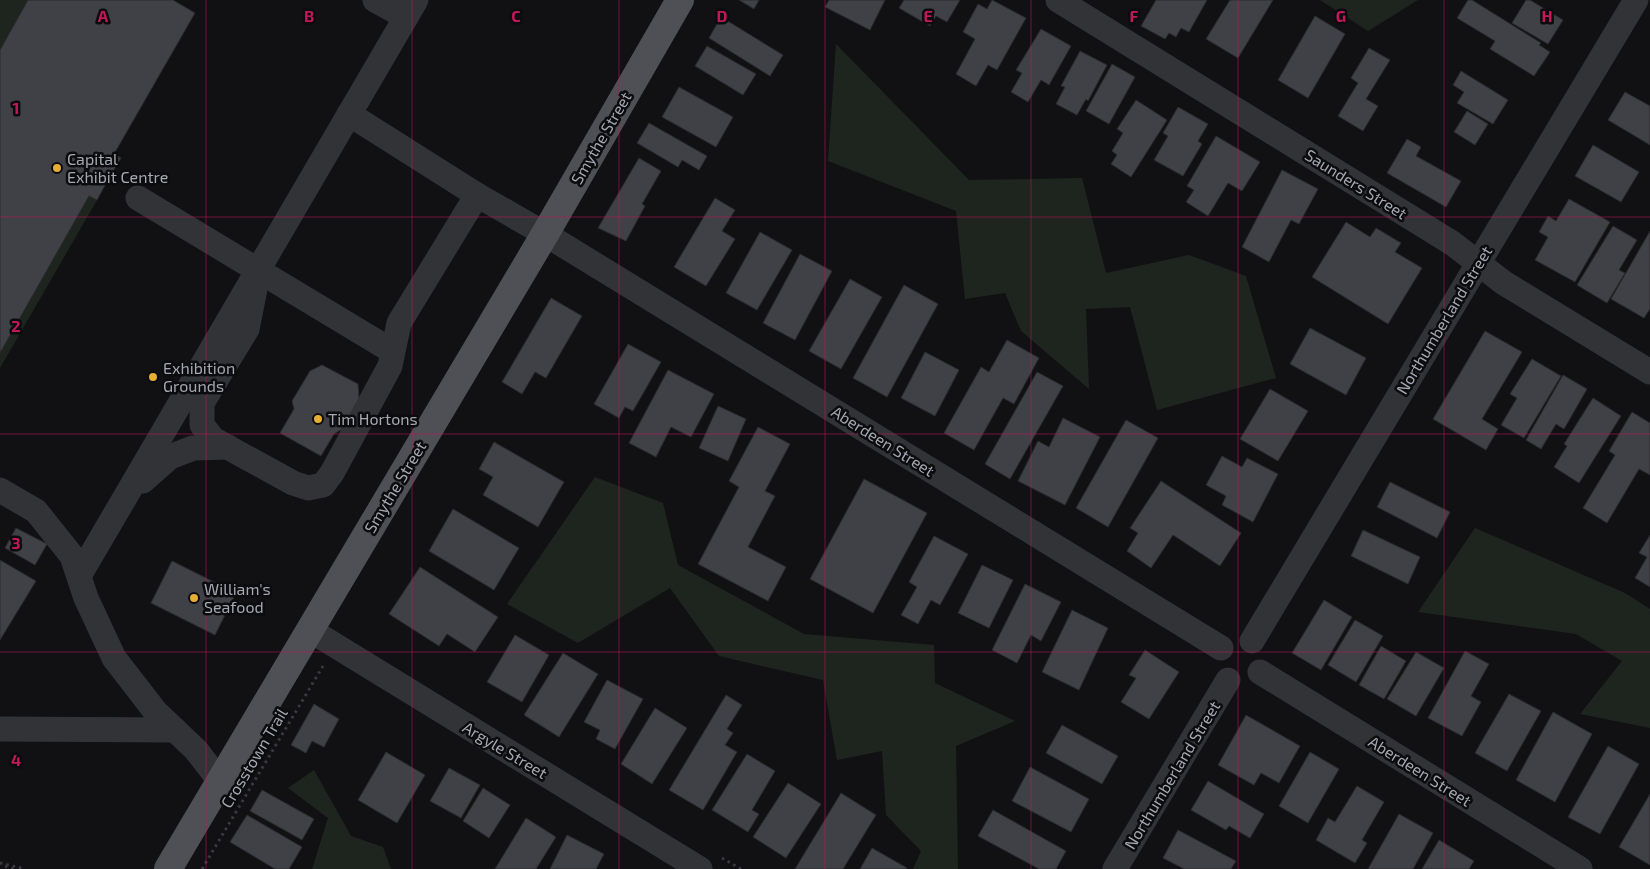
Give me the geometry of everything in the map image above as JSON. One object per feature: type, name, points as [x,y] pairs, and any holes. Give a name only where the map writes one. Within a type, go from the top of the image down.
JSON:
[{"type":"main road","name":"Smythe Street","points":[[168,869],[545,234],[680,0]]},
{"type":"street","points":[[79,576],[411,9],[375,0]]},
{"type":"street","name":"Saunders Street","points":[[1058,0],[1452,243],[1504,283],[1650,372]]},
{"type":"street","name":"Northumberland Street","points":[[1252,641],[1636,0]]},
{"type":"street","name":"Aberdeen Street","points":[[349,114],[477,195],[545,234],[1220,648]]},
{"type":"street","points":[[258,271],[247,329],[202,403],[202,424],[213,438],[293,483],[308,488],[323,485],[332,473],[390,366],[399,323],[477,195]]},
{"type":"street","points":[[138,198],[392,351]]},
{"type":"street","points":[[125,497],[170,457],[193,448],[228,447]]},
{"type":"street","points":[[0,490],[36,511],[72,556],[86,598],[114,658],[155,711],[196,750],[220,781]]},
{"type":"street","name":"Argyle Street","points":[[310,630],[700,869]]},
{"type":"street","points":[[1238,637],[1252,641],[1262,652],[1263,666],[1260,672],[1249,682],[1242,684],[1228,680],[1223,676],[1217,662],[1220,648],[1225,642],[1238,637]]},
{"type":"street","name":"Aberdeen Street","points":[[1260,672],[1580,869]]},
{"type":"street","name":"Northumberland Street","points":[[1115,869],[1228,680]]},
{"type":"street","points":[[0,729],[175,730]]},
{"type":"path","name":"Crosstown Trail","points":[[202,869],[327,660]]},
{"type":"path","points":[[0,863],[14,869]]},
{"type":"path","points":[[0,863],[25,869]]},
{"type":"shaded area","points":[[0,0],[28,0],[0,50]]},
{"type":"shaded area","points":[[1320,0],[1418,0],[1368,31]]},
{"type":"shaded area","points":[[836,44],[969,180],[1082,178],[1106,273],[1189,255],[1246,276],[1276,378],[1157,410],[1130,307],[1086,309],[1089,389],[1021,331],[1005,293],[965,299],[956,211],[828,161]]},
{"type":"shaded area","points":[[89,196],[97,200],[0,368],[0,353]]},
{"type":"shaded area","points":[[595,477],[663,503],[678,565],[804,634],[934,645],[935,683],[1015,721],[956,746],[958,869],[913,869],[921,851],[886,815],[882,751],[837,760],[823,680],[719,656],[670,588],[578,643],[507,604]]},
{"type":"shaded area","points":[[1475,528],[1625,593],[1650,609],[1650,728],[1580,714],[1622,661],[1576,634],[1418,612]]},
{"type":"shaded area","points":[[314,770],[351,836],[383,847],[391,869],[312,869],[328,818],[288,788]]},
{"type":"building","name":"Capital Exhibit Centre","points":[[28,0],[173,0],[195,13],[114,154],[121,158],[97,200],[89,196],[0,353],[0,50]]},
{"type":"building","points":[[739,0],[759,0],[754,9]]},
{"type":"building","points":[[829,0],[885,0],[870,30],[825,7]]},
{"type":"building","points":[[904,0],[960,0],[947,22],[936,16],[930,26],[899,8]]},
{"type":"building","points":[[992,0],[1026,18],[997,70],[988,65],[976,86],[956,74],[975,39],[963,32],[978,4],[987,9]]},
{"type":"building","points":[[1156,0],[1207,0],[1189,32],[1181,28],[1176,37],[1169,33],[1165,39],[1141,26]]},
{"type":"building","points":[[1230,0],[1273,0],[1238,58],[1206,39]]},
{"type":"building","points":[[1468,0],[1472,0],[1541,43],[1539,45],[1550,52],[1534,76],[1490,49],[1495,41],[1457,18]]},
{"type":"building","points":[[1526,0],[1530,0],[1563,20],[1548,44],[1512,23]]},
{"type":"building","points":[[1315,16],[1345,34],[1308,98],[1278,80]]},
{"type":"building","points":[[721,17],[783,55],[770,76],[709,38]]},
{"type":"building","points":[[1041,29],[1071,46],[1049,85],[1041,80],[1028,102],[1011,92],[1022,73],[1016,70]]},
{"type":"building","points":[[707,46],[756,74],[743,95],[695,66]]},
{"type":"building","points":[[1369,48],[1390,60],[1366,99],[1378,106],[1363,131],[1338,116],[1358,83],[1351,78]]},
{"type":"building","points":[[1080,51],[1107,65],[1088,101],[1086,99],[1077,115],[1056,104],[1065,87],[1061,86]]},
{"type":"building","points":[[1112,64],[1135,77],[1109,124],[1086,111]]},
{"type":"building","points":[[1461,71],[1508,100],[1493,124],[1457,103],[1464,92],[1453,85]]},
{"type":"building","points":[[679,87],[733,117],[716,147],[662,117]]},
{"type":"building","points":[[1625,92],[1650,106],[1650,145],[1608,120]]},
{"type":"building","points":[[1136,100],[1167,120],[1131,177],[1111,164],[1117,155],[1112,151],[1123,133],[1117,129]]},
{"type":"building","points":[[1178,107],[1208,124],[1198,141],[1202,144],[1183,176],[1154,160],[1168,136],[1163,133]]},
{"type":"building","points":[[1467,111],[1488,124],[1475,145],[1454,132]]},
{"type":"building","points":[[649,123],[707,156],[699,170],[682,160],[678,167],[637,143]]},
{"type":"building","points":[[1216,136],[1260,162],[1242,191],[1228,183],[1208,216],[1186,202],[1194,190],[1187,186]]},
{"type":"building","points":[[1407,139],[1421,147],[1416,156],[1461,181],[1446,207],[1387,173]]},
{"type":"building","points":[[1593,145],[1639,172],[1621,202],[1575,176]]},
{"type":"building","points":[[639,158],[661,171],[642,204],[645,206],[626,241],[598,228]]},
{"type":"building","points":[[1282,170],[1318,189],[1299,224],[1291,220],[1269,262],[1242,247]]},
{"type":"building","points":[[715,198],[735,210],[722,231],[735,239],[706,286],[674,267]]},
{"type":"building","points":[[1569,199],[1610,222],[1575,282],[1535,260],[1548,237],[1539,232],[1548,216],[1556,221]]},
{"type":"building","points":[[1346,222],[1370,237],[1376,228],[1401,243],[1395,252],[1422,268],[1388,324],[1312,277]]},
{"type":"building","points":[[1613,226],[1637,240],[1619,270],[1625,273],[1607,303],[1577,285]]},
{"type":"building","points":[[1650,231],[1650,309],[1644,318],[1611,299]]},
{"type":"building","points":[[760,232],[792,250],[757,310],[726,293]]},
{"type":"building","points":[[800,254],[832,271],[795,340],[763,323]]},
{"type":"building","points":[[850,279],[882,297],[841,369],[809,351]]},
{"type":"building","points":[[904,285],[938,304],[887,397],[853,378]]},
{"type":"building","points":[[551,298],[582,316],[546,378],[535,372],[522,394],[502,382]]},
{"type":"building","points":[[1310,328],[1366,358],[1346,395],[1290,364]]},
{"type":"building","points":[[1485,331],[1522,352],[1482,419],[1498,429],[1486,450],[1433,419]]},
{"type":"building","points":[[1007,340],[1039,358],[1014,404],[1003,398],[974,450],[944,433],[981,367],[989,372]]},
{"type":"building","points":[[628,344],[661,362],[633,411],[625,407],[619,418],[594,404]]},
{"type":"building","points":[[925,352],[959,370],[935,416],[901,398]]},
{"type":"building","points":[[1532,359],[1561,376],[1524,438],[1501,425],[1517,398],[1510,394]]},
{"type":"building","name":"Tim Hortons","points":[[322,365],[358,384],[359,399],[342,429],[334,434],[321,456],[280,433],[294,409],[292,401],[310,371]]},
{"type":"building","points":[[668,370],[714,394],[691,437],[671,427],[656,457],[629,443]]},
{"type":"building","points":[[1037,372],[1063,386],[1010,479],[985,464]]},
{"type":"building","points":[[1563,375],[1587,389],[1564,429],[1556,424],[1541,449],[1526,440]]},
{"type":"building","points":[[1270,389],[1308,411],[1278,461],[1240,439]]},
{"type":"building","points":[[1593,398],[1621,416],[1579,483],[1554,467],[1567,446],[1564,444]]},
{"type":"building","points":[[718,406],[746,419],[728,461],[699,448]]},
{"type":"building","points":[[1632,412],[1650,423],[1650,475],[1639,469],[1607,523],[1583,508],[1615,455],[1609,451]]},
{"type":"building","points":[[1063,418],[1100,437],[1065,505],[1018,481],[1038,441],[1049,447]]},
{"type":"building","points":[[1126,420],[1158,438],[1108,527],[1076,508]]},
{"type":"building","points":[[758,427],[790,444],[765,491],[775,496],[748,547],[786,567],[768,601],[698,564],[739,487],[729,481]]},
{"type":"building","points":[[494,442],[564,482],[538,527],[483,495],[493,477],[479,469]]},
{"type":"building","points":[[1222,456],[1242,467],[1247,458],[1278,474],[1253,522],[1222,505],[1226,496],[1206,485]]},
{"type":"building","points":[[864,479],[927,513],[873,613],[810,579]]},
{"type":"building","points":[[1161,481],[1241,533],[1220,566],[1173,535],[1151,568],[1127,551],[1138,533],[1130,528]]},
{"type":"building","points":[[1390,482],[1450,512],[1437,538],[1377,507]]},
{"type":"building","points":[[453,509],[519,548],[494,590],[429,551]]},
{"type":"building","points":[[16,528],[47,544],[35,565],[5,548]]},
{"type":"building","points":[[1363,530],[1420,557],[1408,584],[1351,556]]},
{"type":"building","points":[[1650,535],[1650,587],[1635,578],[1647,557],[1639,553]]},
{"type":"building","points":[[934,536],[968,554],[940,605],[931,600],[918,624],[901,615],[917,587],[909,582]]},
{"type":"building","points":[[0,560],[36,581],[0,640]]},
{"type":"building","name":"William's Seafood","points":[[172,561],[236,593],[215,635],[151,603]]},
{"type":"building","points":[[982,565],[1013,580],[989,628],[958,613]]},
{"type":"building","points":[[420,567],[498,617],[475,652],[447,634],[439,646],[389,614]]},
{"type":"building","points":[[1025,584],[1061,602],[1041,641],[1031,635],[1017,663],[992,650]]},
{"type":"building","points":[[1324,600],[1352,617],[1321,670],[1292,653]]},
{"type":"building","points":[[1072,610],[1108,628],[1079,690],[1042,672]]},
{"type":"building","points":[[1355,620],[1383,636],[1356,682],[1328,665]]},
{"type":"building","points":[[515,635],[549,655],[522,702],[487,682]]},
{"type":"building","points":[[1381,646],[1406,661],[1384,699],[1359,685]]},
{"type":"building","points":[[1145,650],[1179,672],[1149,719],[1121,702],[1136,678],[1129,675]]},
{"type":"building","points":[[1465,651],[1489,664],[1471,696],[1481,702],[1462,736],[1428,718]]},
{"type":"building","points":[[1416,652],[1444,668],[1416,716],[1387,699]]},
{"type":"building","points":[[563,653],[598,674],[559,737],[524,715]]},
{"type":"building","points":[[607,680],[643,699],[615,749],[596,739],[600,730],[584,722]]},
{"type":"building","points":[[1509,694],[1541,711],[1507,771],[1475,753]]},
{"type":"building","points":[[726,695],[742,705],[727,729],[733,733],[725,745],[737,752],[703,810],[669,790]]},
{"type":"building","points":[[314,704],[339,719],[324,747],[312,741],[306,753],[291,745]]},
{"type":"building","points":[[655,708],[687,728],[652,784],[621,764]]},
{"type":"building","points":[[1553,712],[1592,734],[1555,802],[1516,780]]},
{"type":"building","points":[[1246,715],[1300,746],[1279,783],[1261,773],[1254,785],[1218,765]]},
{"type":"building","points":[[1062,725],[1118,756],[1102,784],[1046,753]]},
{"type":"building","points":[[1608,746],[1639,764],[1600,834],[1568,817]]},
{"type":"building","points":[[386,752],[425,775],[397,823],[358,800]]},
{"type":"building","points":[[1310,752],[1339,769],[1308,823],[1279,806]]},
{"type":"building","points":[[747,754],[775,771],[752,810],[759,814],[748,832],[712,810]]},
{"type":"building","points":[[1030,767],[1089,799],[1071,832],[1012,801]]},
{"type":"building","points":[[449,768],[480,785],[461,818],[430,801]]},
{"type":"building","points":[[1208,781],[1264,814],[1250,838],[1229,826],[1226,830],[1191,810]]},
{"type":"building","points":[[788,783],[821,804],[786,858],[753,837]]},
{"type":"building","points":[[1357,786],[1384,802],[1362,840],[1367,843],[1355,863],[1316,840],[1328,818],[1335,822]]},
{"type":"building","points":[[483,788],[510,805],[489,838],[463,821]]},
{"type":"building","points":[[262,790],[314,819],[302,840],[250,811]]},
{"type":"building","points":[[841,793],[876,815],[843,869],[795,869]]},
{"type":"building","points":[[1650,794],[1650,865],[1619,847]]},
{"type":"building","points":[[993,810],[1066,851],[1056,869],[1039,869],[978,836]]},
{"type":"building","points":[[1399,814],[1433,833],[1413,869],[1368,869]]},
{"type":"building","points":[[247,815],[302,847],[289,869],[275,869],[230,842]]},
{"type":"building","points":[[526,818],[556,837],[536,869],[495,869]]},
{"type":"building","points":[[1178,830],[1236,861],[1231,869],[1184,869],[1163,858]]},
{"type":"building","points":[[567,835],[604,854],[596,869],[550,869]]},
{"type":"building","points":[[1439,840],[1474,861],[1469,869],[1422,869]]},
{"type":"building","points":[[872,848],[907,868],[860,869]]},
{"type":"place","name":"Capital Exhibit Centre","points":[[57,168]]},
{"type":"place","name":"Exhibition Grounds","points":[[153,377]]},
{"type":"place","name":"Tim Hortons","points":[[318,419]]},
{"type":"place","name":"William's Seafood","points":[[194,598]]}]
